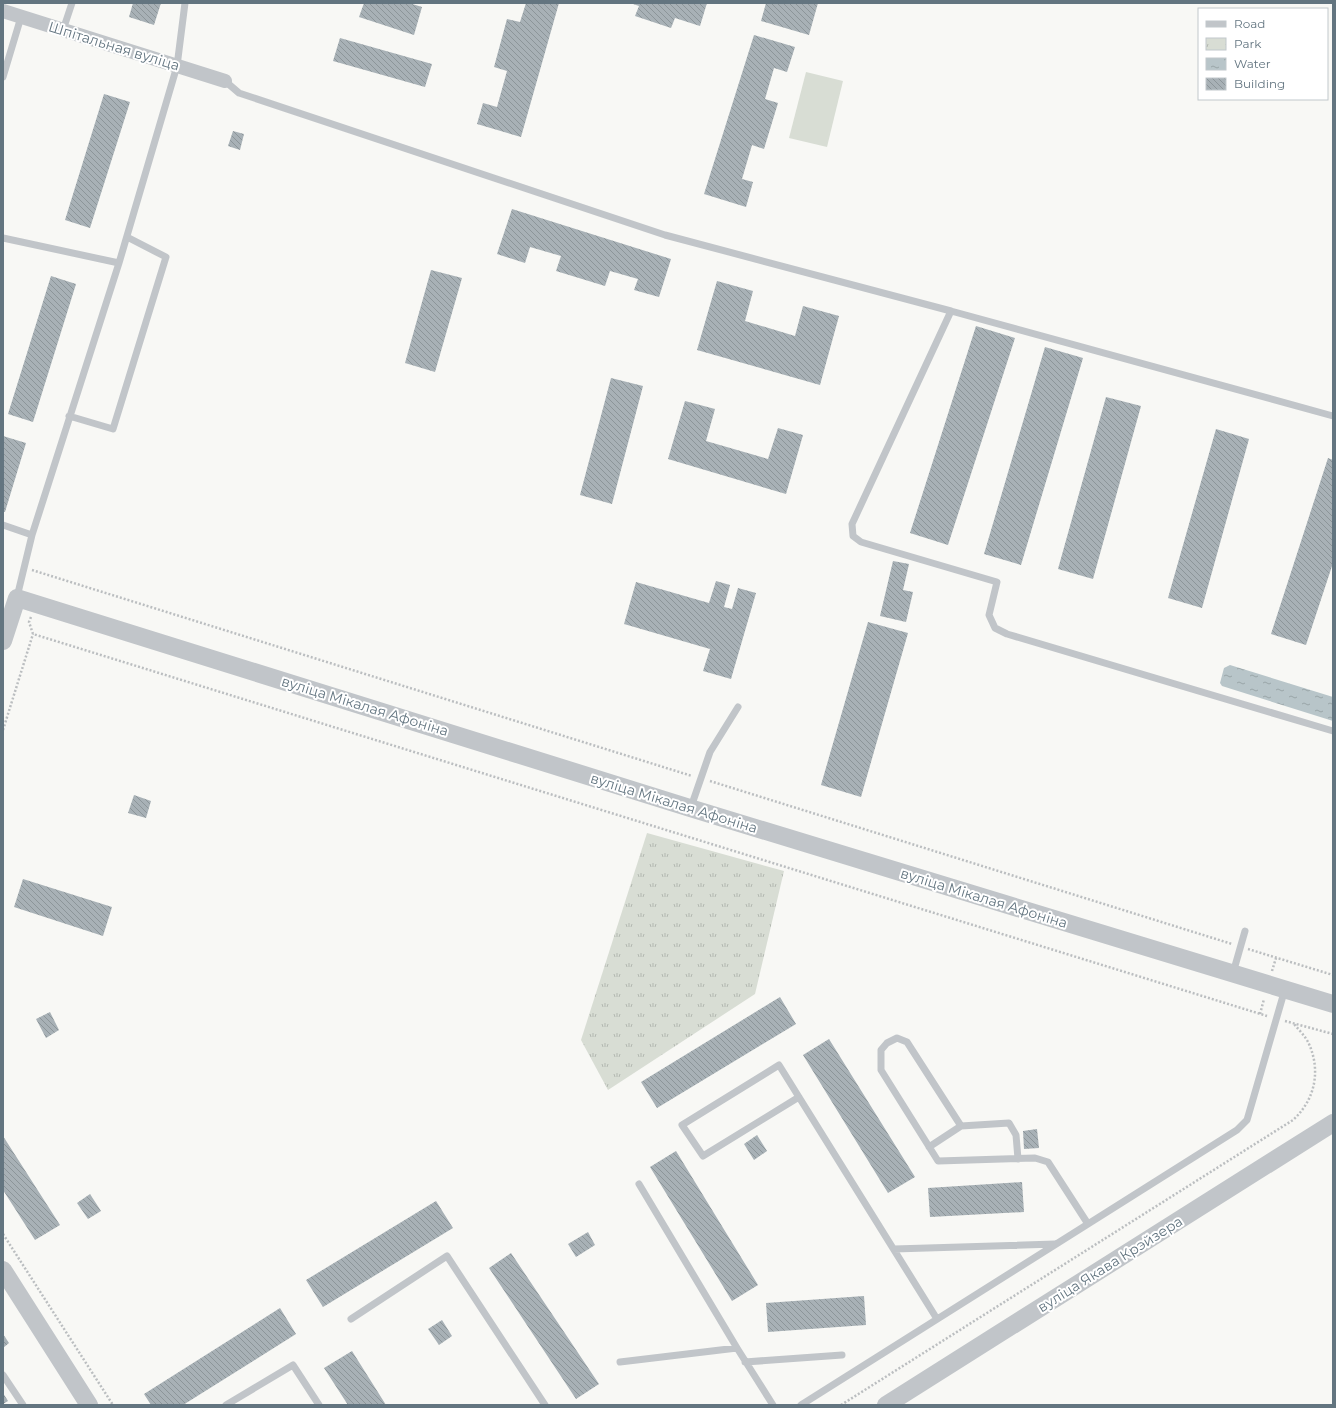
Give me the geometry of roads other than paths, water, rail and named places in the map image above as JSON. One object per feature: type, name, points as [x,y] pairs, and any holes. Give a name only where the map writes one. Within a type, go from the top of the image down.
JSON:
[{"type":"street","name":"Шпітальная вуліца","points":[[3,11],[224,81]]},
{"type":"street","points":[[3,641],[17,598]]},
{"type":"street","name":"вуліца Мікалая Афоніна","points":[[17,598],[690,808],[1333,1004]]},
{"type":"street","name":"вуліца Якава Крэйзера","points":[[886,1405],[1333,1123]]},
{"type":"street","points":[[3,1270],[88,1405]]},
{"type":"lane","points":[[63,30],[72,3]]},
{"type":"lane","points":[[17,598],[32,535],[119,263],[177,66],[186,3]]},
{"type":"lane","points":[[3,77],[21,17]]},
{"type":"lane","points":[[224,81],[239,93],[665,235],[951,311],[1333,416]]},
{"type":"lane","points":[[69,416],[112,429],[166,257],[127,237]]},
{"type":"lane","points":[[3,238],[119,263]]},
{"type":"lane","points":[[951,311],[852,524],[853,536],[861,542],[997,582],[989,615],[995,628],[1007,634],[1333,731]]},
{"type":"lane","points":[[3,525],[32,535]]},
{"type":"lane","points":[[690,808],[710,752],[738,707]]},
{"type":"lane","points":[[1233,974],[1245,931]]},
{"type":"lane","points":[[801,1405],[1237,1130],[1247,1120],[1285,989]]},
{"type":"lane","points":[[961,1126],[907,1042],[897,1038],[887,1043],[881,1050],[881,1070],[938,1161],[1035,1158],[1048,1162],[1088,1224]]},
{"type":"lane","points":[[799,1097],[703,1156],[682,1125],[779,1065],[894,1248],[937,1319]]},
{"type":"lane","points":[[929,1147],[961,1126],[1009,1123],[1016,1135],[1018,1159]]},
{"type":"lane","points":[[639,1184],[772,1405]]},
{"type":"lane","points":[[894,1248],[1056,1244]]},
{"type":"lane","points":[[351,1319],[447,1256],[545,1405]]},
{"type":"lane","points":[[620,1362],[737,1348]]},
{"type":"lane","points":[[745,1362],[842,1356]]},
{"type":"lane","points":[[226,1405],[293,1365],[319,1405]]},
{"type":"lane","points":[[3,1376],[22,1405]]},
{"type":"water","points":[[1230,665],[1333,697],[1333,721],[1222,686],[1220,683],[1224,668]]}]
